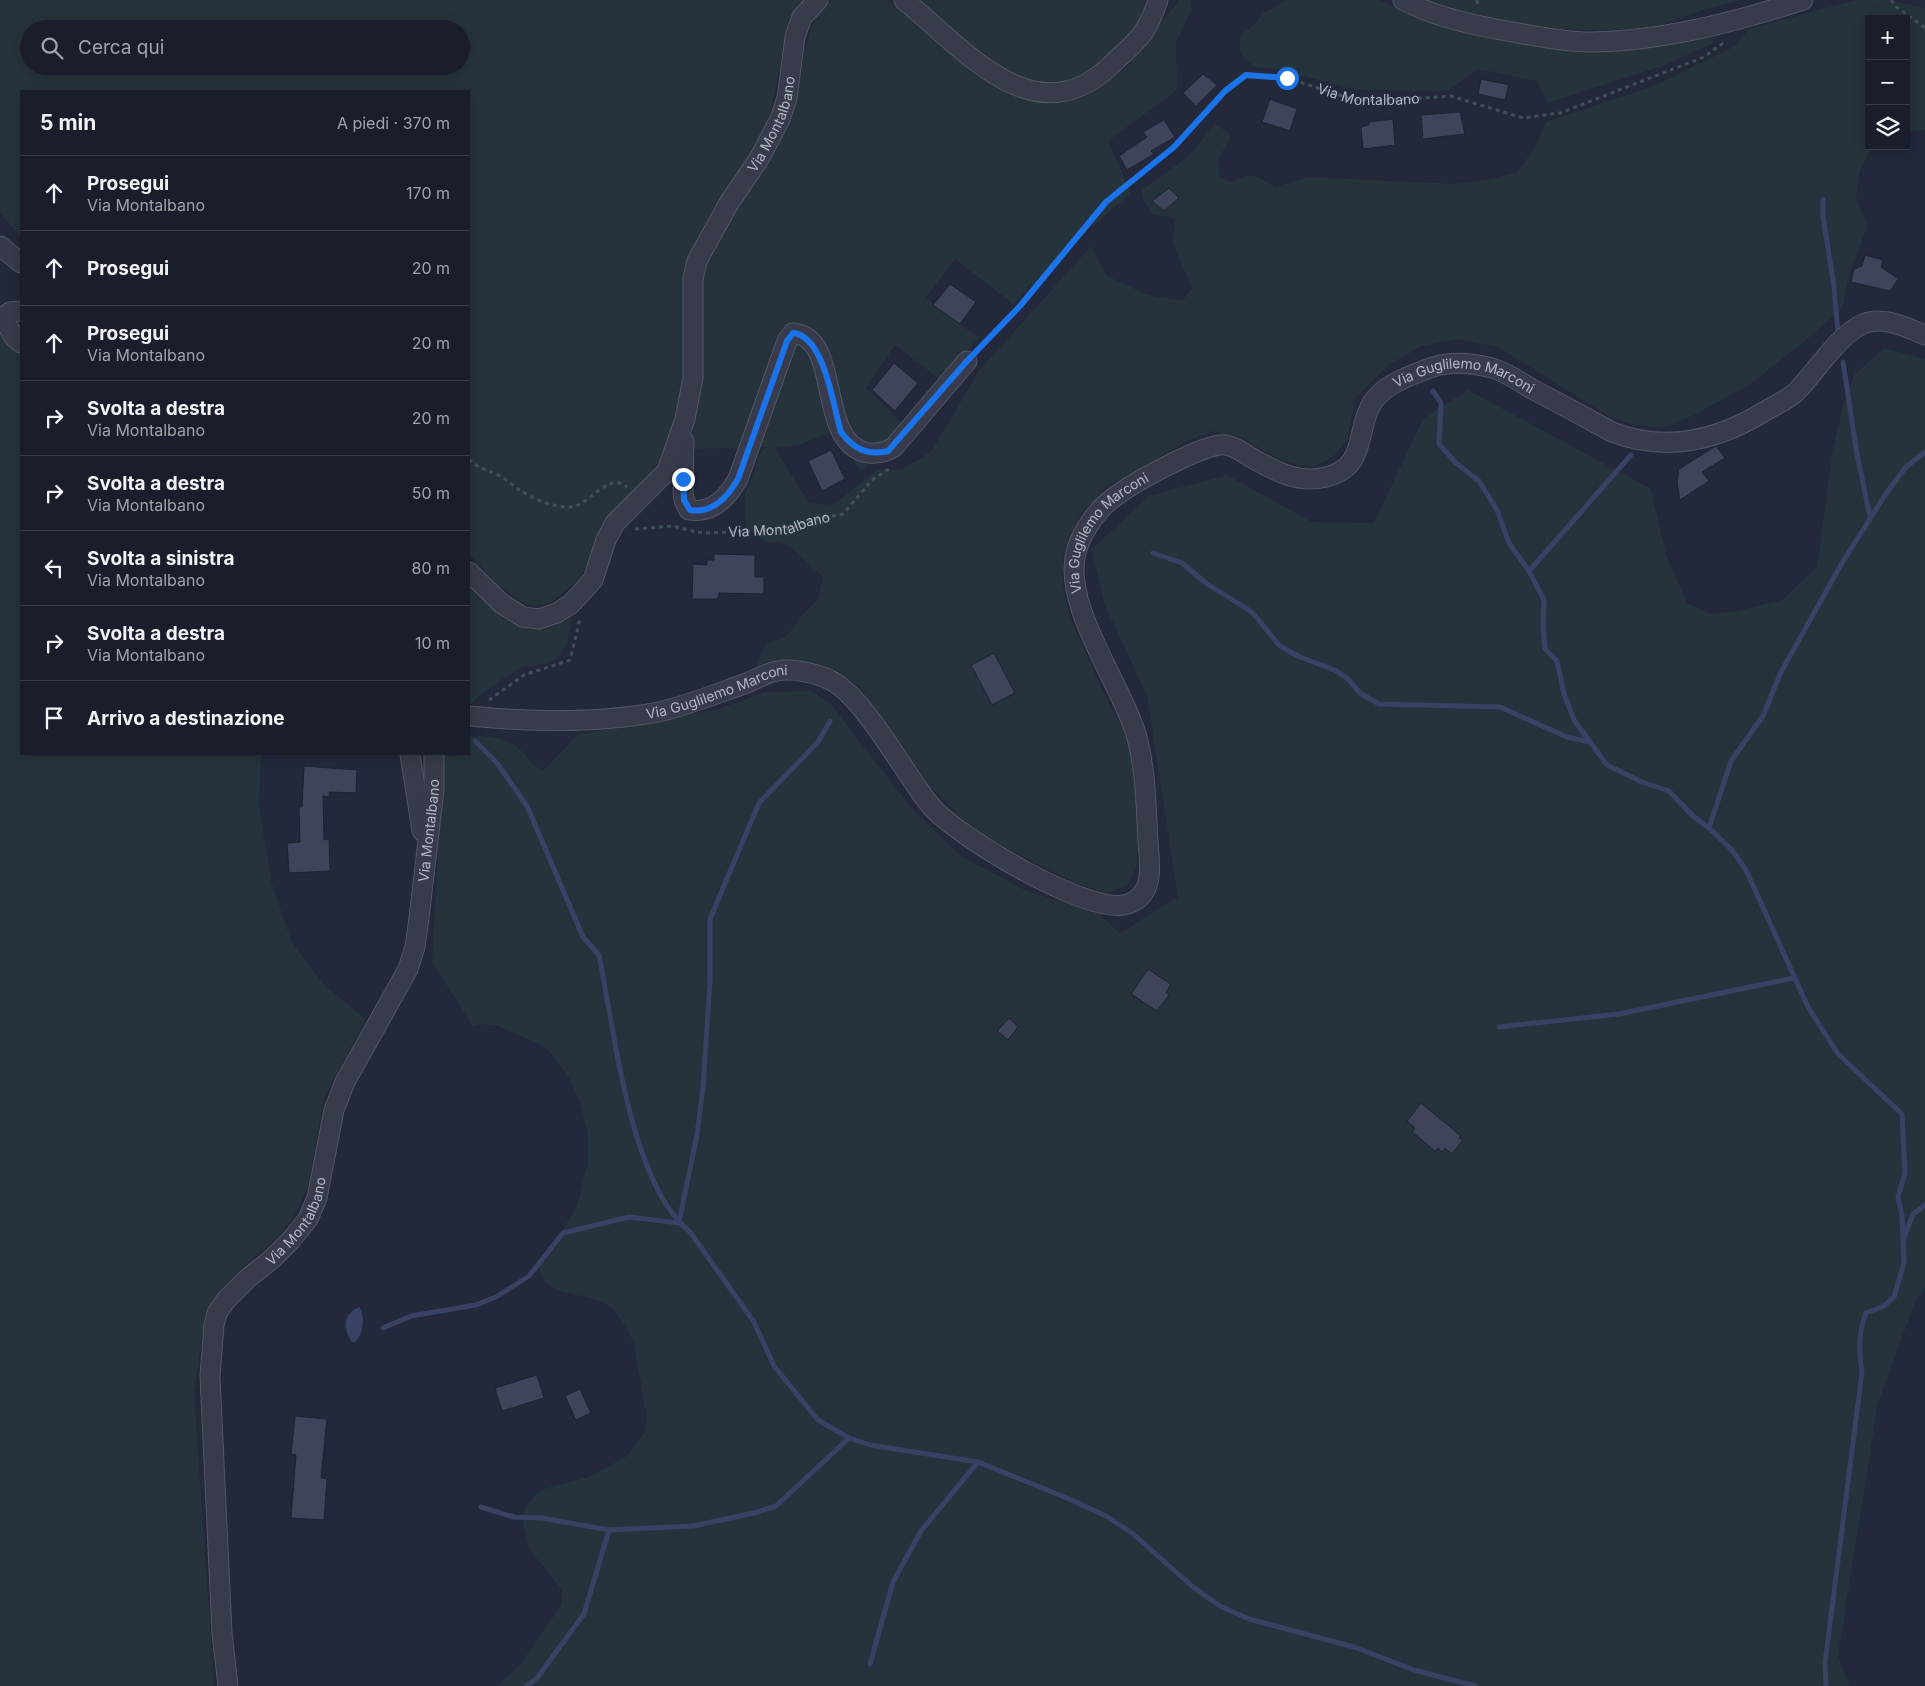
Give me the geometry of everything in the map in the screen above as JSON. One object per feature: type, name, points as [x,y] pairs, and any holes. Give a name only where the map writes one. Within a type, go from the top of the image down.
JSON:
[{"type":"street","name":"Via Montalbano","points":[[470,573],[502,604],[523,617],[532,619],[557,613],[583,593],[593,580],[609,535],[625,511],[667,471],[685,419],[693,378],[693,279],[696,266],[728,202],[759,159],[780,119],[787,98],[795,37],[802,17],[818,0]]},
{"type":"street","points":[[904,0],[972,59],[1006,80],[1041,94],[1063,93],[1080,88],[1099,76],[1141,38],[1150,24],[1158,0]]},
{"type":"street","points":[[1403,0],[1445,17],[1480,26],[1558,39],[1591,42],[1662,36],[1737,19],[1804,0]]},
{"type":"street","points":[[0,246],[20,261]]},
{"type":"street","points":[[20,311],[10,312],[6,315],[4,321],[14,338],[20,342]]},
{"type":"street","name":"Via Guglilemo Marconi","points":[[470,716],[516,720],[586,720],[659,712],[776,671],[797,671],[832,680],[854,698],[933,808],[954,827],[993,852],[1077,898],[1099,904],[1123,906],[1133,903],[1143,895],[1148,886],[1150,868],[1144,771],[1136,737],[1124,701],[1081,612],[1073,577],[1075,554],[1082,536],[1092,519],[1114,496],[1186,456],[1215,445],[1235,448],[1289,477],[1312,479],[1338,473],[1355,459],[1369,406],[1380,392],[1398,381],[1448,364],[1494,368],[1612,432],[1628,438],[1660,443],[1684,442],[1708,438],[1744,424],[1795,394],[1850,332],[1864,323],[1883,321],[1925,335]]},
{"type":"street","name":"Via Montalbano","points":[[685,419],[684,500],[690,510],[698,512],[711,508],[724,499],[738,479],[787,341],[793,333],[803,337],[817,350],[841,432],[852,445],[860,450],[873,453],[888,451],[967,361]]},
{"type":"street","points":[[410,755],[425,856]]},
{"type":"street","name":"Via Montalbano","points":[[228,1686],[222,1633],[210,1376],[214,1325],[217,1313],[226,1300],[291,1240],[311,1212],[317,1198],[334,1110],[345,1082],[408,968],[415,947],[434,789],[434,755]]},
{"type":"path","points":[[1891,0],[1895,6],[1925,28]]},
{"type":"path","name":"Via Montalbano","points":[[967,361],[1020,306],[1106,202],[1174,147],[1225,91],[1246,75],[1287,78],[1355,100],[1395,100],[1451,96],[1523,118],[1560,113],[1704,57],[1736,33],[1737,19]]},
{"type":"path","points":[[470,460],[477,468],[498,475],[522,491],[562,506],[581,505],[601,489],[616,482],[626,485],[638,498]]},
{"type":"path","name":"Via Montalbano","points":[[609,535],[654,526],[672,526],[696,532],[710,533],[789,529],[809,521],[843,514],[872,480],[892,466]]},
{"type":"path","points":[[487,701],[524,676],[570,660],[580,618],[583,593]]},
{"type":"shaded area","points":[[0,0],[805,0],[798,7],[788,27],[770,115],[756,150],[689,259],[685,387],[663,458],[601,525],[592,555],[580,579],[550,603],[533,606],[520,601],[497,584],[470,555],[470,90],[20,90],[20,236],[0,213]]},
{"type":"shaded area","points":[[833,0],[888,0],[972,73],[1007,93],[1052,103],[1085,97],[1127,67],[1179,0],[1190,0],[1191,11],[1176,42],[1177,90],[1108,141],[1131,193],[1085,233],[1013,304],[955,259],[926,298],[979,338],[942,381],[895,345],[866,388],[906,427],[861,471],[833,431],[797,446],[774,447],[809,503],[833,505],[878,469],[901,470],[931,452],[978,372],[1091,246],[1107,276],[1148,295],[1182,301],[1192,288],[1173,243],[1175,221],[1170,217],[1153,215],[1144,201],[1142,190],[1188,157],[1215,124],[1229,133],[1230,139],[1218,160],[1220,177],[1230,182],[1245,176],[1256,176],[1275,187],[1308,177],[1454,184],[1486,180],[1517,172],[1534,149],[1546,122],[1654,86],[1735,46],[1749,29],[1856,0],[1886,0],[1925,8],[1925,130],[1910,131],[1910,15],[1865,15],[1865,150],[1871,150],[1860,170],[1856,197],[1867,227],[1849,275],[1842,308],[1812,335],[1749,385],[1692,416],[1661,428],[1631,424],[1608,416],[1498,347],[1457,339],[1422,346],[1388,365],[1356,397],[1347,441],[1335,455],[1313,467],[1284,462],[1239,437],[1214,431],[1190,440],[1106,487],[1080,515],[1064,552],[1062,580],[1070,618],[1108,702],[1123,729],[1133,757],[1138,820],[1137,866],[1128,885],[1107,893],[1072,882],[984,836],[959,816],[930,786],[859,687],[840,672],[814,662],[756,666],[765,645],[788,635],[801,616],[818,599],[823,577],[788,545],[765,541],[746,527],[745,494],[762,450],[769,447],[691,449],[699,377],[701,269],[794,101],[811,26],[817,15]]},
{"type":"shaded area","points":[[914,0],[1146,0],[1137,24],[1113,54],[1082,77],[1058,84],[1033,85],[998,66]]},
{"type":"shaded area","points":[[1287,0],[1379,0],[1449,29],[1538,47],[1594,51],[1630,50],[1673,45],[1712,37],[1714,43],[1662,66],[1548,103],[1537,81],[1478,69],[1448,91],[1356,90],[1278,69],[1256,67],[1245,60],[1240,50],[1242,33],[1253,26],[1264,13]]},
{"type":"shaded area","points":[[1431,0],[1741,0],[1700,11],[1660,25],[1606,30],[1575,30],[1512,24],[1482,18]]},
{"type":"shaded area","points":[[0,329],[20,352],[20,755],[261,755],[259,806],[271,881],[292,943],[325,986],[366,1019],[324,1098],[308,1186],[296,1213],[279,1236],[238,1271],[220,1291],[206,1312],[194,1392],[214,1686],[0,1686]]},
{"type":"shaded area","points":[[1884,348],[1925,359],[1925,1288],[1915,1302],[1878,1403],[1838,1655],[1849,1686],[496,1686],[519,1666],[562,1604],[562,1590],[530,1550],[523,1522],[525,1508],[535,1495],[547,1488],[589,1477],[627,1456],[645,1432],[647,1418],[634,1345],[629,1332],[613,1309],[601,1301],[557,1290],[545,1282],[539,1269],[543,1254],[562,1231],[577,1206],[588,1163],[588,1134],[581,1105],[569,1078],[552,1054],[539,1044],[498,1026],[483,1024],[473,1027],[432,962],[443,755],[470,755],[470,737],[481,736],[513,744],[535,766],[544,770],[577,735],[718,709],[766,692],[811,691],[831,704],[911,808],[962,857],[1025,890],[1099,914],[1120,933],[1178,897],[1147,696],[1104,603],[1092,549],[1149,496],[1227,475],[1312,522],[1374,523],[1423,419],[1468,390],[1651,489],[1666,555],[1687,603],[1711,614],[1737,611],[1782,600],[1817,567],[1833,448],[1845,399],[1855,374]]},
{"type":"shaded area","points":[[470,588],[503,617],[524,628],[546,629],[571,618],[569,634],[561,654],[555,659],[540,665],[520,668],[470,704]]},
{"type":"water","points":[[359,1307],[363,1320],[362,1330],[358,1339],[352,1342],[346,1327],[347,1317]]},
{"type":"building","points":[[1203,74],[1217,85],[1196,106],[1183,93]]},
{"type":"building","points":[[1481,79],[1509,85],[1505,100],[1478,94]]},
{"type":"building","points":[[1270,99],[1297,109],[1290,131],[1262,122]]},
{"type":"building","points":[[1460,112],[1465,134],[1423,139],[1421,115]]},
{"type":"building","points":[[1393,119],[1395,145],[1363,149],[1361,127],[1369,125],[1369,122]]},
{"type":"building","points":[[1164,120],[1175,137],[1151,151],[1154,154],[1127,170],[1119,156],[1147,137],[1143,132]]},
{"type":"building","points":[[1169,188],[1179,198],[1164,211],[1152,201]]},
{"type":"building","points":[[1865,255],[1883,260],[1881,267],[1898,279],[1890,291],[1851,282],[1854,269],[1862,266]]},
{"type":"building","points":[[950,284],[976,302],[960,324],[933,305]]},
{"type":"building","points":[[894,363],[918,383],[895,411],[872,390]]},
{"type":"building","points":[[1716,446],[1725,458],[1702,472],[1709,481],[1680,500],[1677,483],[1679,469]]},
{"type":"building","points":[[831,450],[845,479],[822,491],[808,461]]},
{"type":"building","points":[[714,554],[755,555],[755,577],[764,577],[764,594],[719,593],[718,599],[692,599],[693,564],[707,565],[707,560],[714,560]]},
{"type":"building","points":[[994,653],[1015,693],[992,705],[971,665]]},
{"type":"building","points":[[304,766],[357,770],[356,793],[329,792],[329,797],[323,796],[324,840],[329,839],[330,871],[289,873],[287,843],[300,842],[299,807],[302,807]]},
{"type":"building","points":[[1148,969],[1171,984],[1166,993],[1169,995],[1157,1011],[1131,994]]},
{"type":"building","points":[[1009,1018],[1018,1027],[1008,1040],[997,1031]]},
{"type":"building","points":[[1421,1103],[1461,1136],[1459,1138],[1463,1140],[1452,1154],[1445,1148],[1442,1152],[1438,1148],[1435,1151],[1412,1132],[1415,1128],[1407,1121]]},
{"type":"building","points":[[537,1375],[544,1398],[502,1411],[495,1388]]},
{"type":"building","points":[[580,1389],[591,1413],[576,1420],[565,1396]]},
{"type":"building","points":[[295,1416],[327,1419],[321,1478],[327,1479],[324,1520],[291,1518],[296,1455],[291,1454]]},
{"type":"waterway","points":[[1823,199],[1823,216],[1834,287],[1838,334]]},
{"type":"waterway","points":[[1843,362],[1857,454],[1870,517]]},
{"type":"waterway","points":[[1433,391],[1441,403],[1439,444],[1456,463],[1479,481],[1497,510],[1509,543],[1529,571],[1544,600],[1543,626],[1545,649],[1557,661],[1564,694],[1574,720],[1607,765],[1642,782],[1669,791],[1693,816],[1732,850],[1746,870],[1808,1007],[1838,1054],[1902,1114],[1905,1173],[1898,1197],[1902,1215],[1904,1263],[1894,1297],[1884,1306],[1866,1313],[1860,1335],[1862,1372],[1825,1663],[1826,1686]]},
{"type":"waterway","points":[[1709,828],[1731,761],[1763,716],[1781,672],[1842,563],[1887,492],[1906,467],[1925,452]]},
{"type":"waterway","points":[[1529,571],[1631,455]]},
{"type":"waterway","points":[[1153,553],[1182,563],[1207,584],[1252,612],[1280,646],[1300,657],[1335,670],[1348,679],[1360,693],[1379,704],[1500,707],[1567,737],[1590,742]]},
{"type":"waterway","points":[[679,1222],[697,1135],[703,1087],[710,982],[710,919],[759,803],[818,742],[830,721]]},
{"type":"waterway","points":[[475,741],[497,763],[527,806],[583,937],[599,955],[628,1103],[639,1143],[653,1179],[669,1210],[690,1232],[754,1322],[774,1366],[818,1420],[849,1438],[870,1445],[978,1462],[1106,1516],[1132,1533],[1193,1587],[1220,1606],[1249,1619],[1354,1647],[1414,1670],[1475,1686]]},
{"type":"waterway","points":[[1499,1027],[1619,1014],[1794,978]]},
{"type":"waterway","points":[[1903,1240],[1913,1214],[1925,1205]]},
{"type":"waterway","points":[[383,1328],[411,1316],[476,1305],[496,1297],[529,1276],[563,1233],[629,1217],[679,1223]]},
{"type":"waterway","points":[[481,1507],[514,1517],[542,1518],[609,1530],[693,1526],[754,1513],[776,1506],[849,1438]]},
{"type":"waterway","points":[[870,1664],[893,1582],[921,1531],[978,1462]]},
{"type":"waterway","points":[[527,1686],[537,1678],[584,1614],[609,1530]]},
{"type":"route","points":[[683,479],[686,506],[690,510],[698,512],[711,508],[724,499],[732,490],[738,479],[787,341],[793,333],[800,334],[817,350],[841,432],[846,439],[860,450],[867,452],[881,453],[888,451],[967,361],[1020,306],[1106,202],[1174,147],[1192,124],[1225,91],[1246,75],[1287,78]]}]
